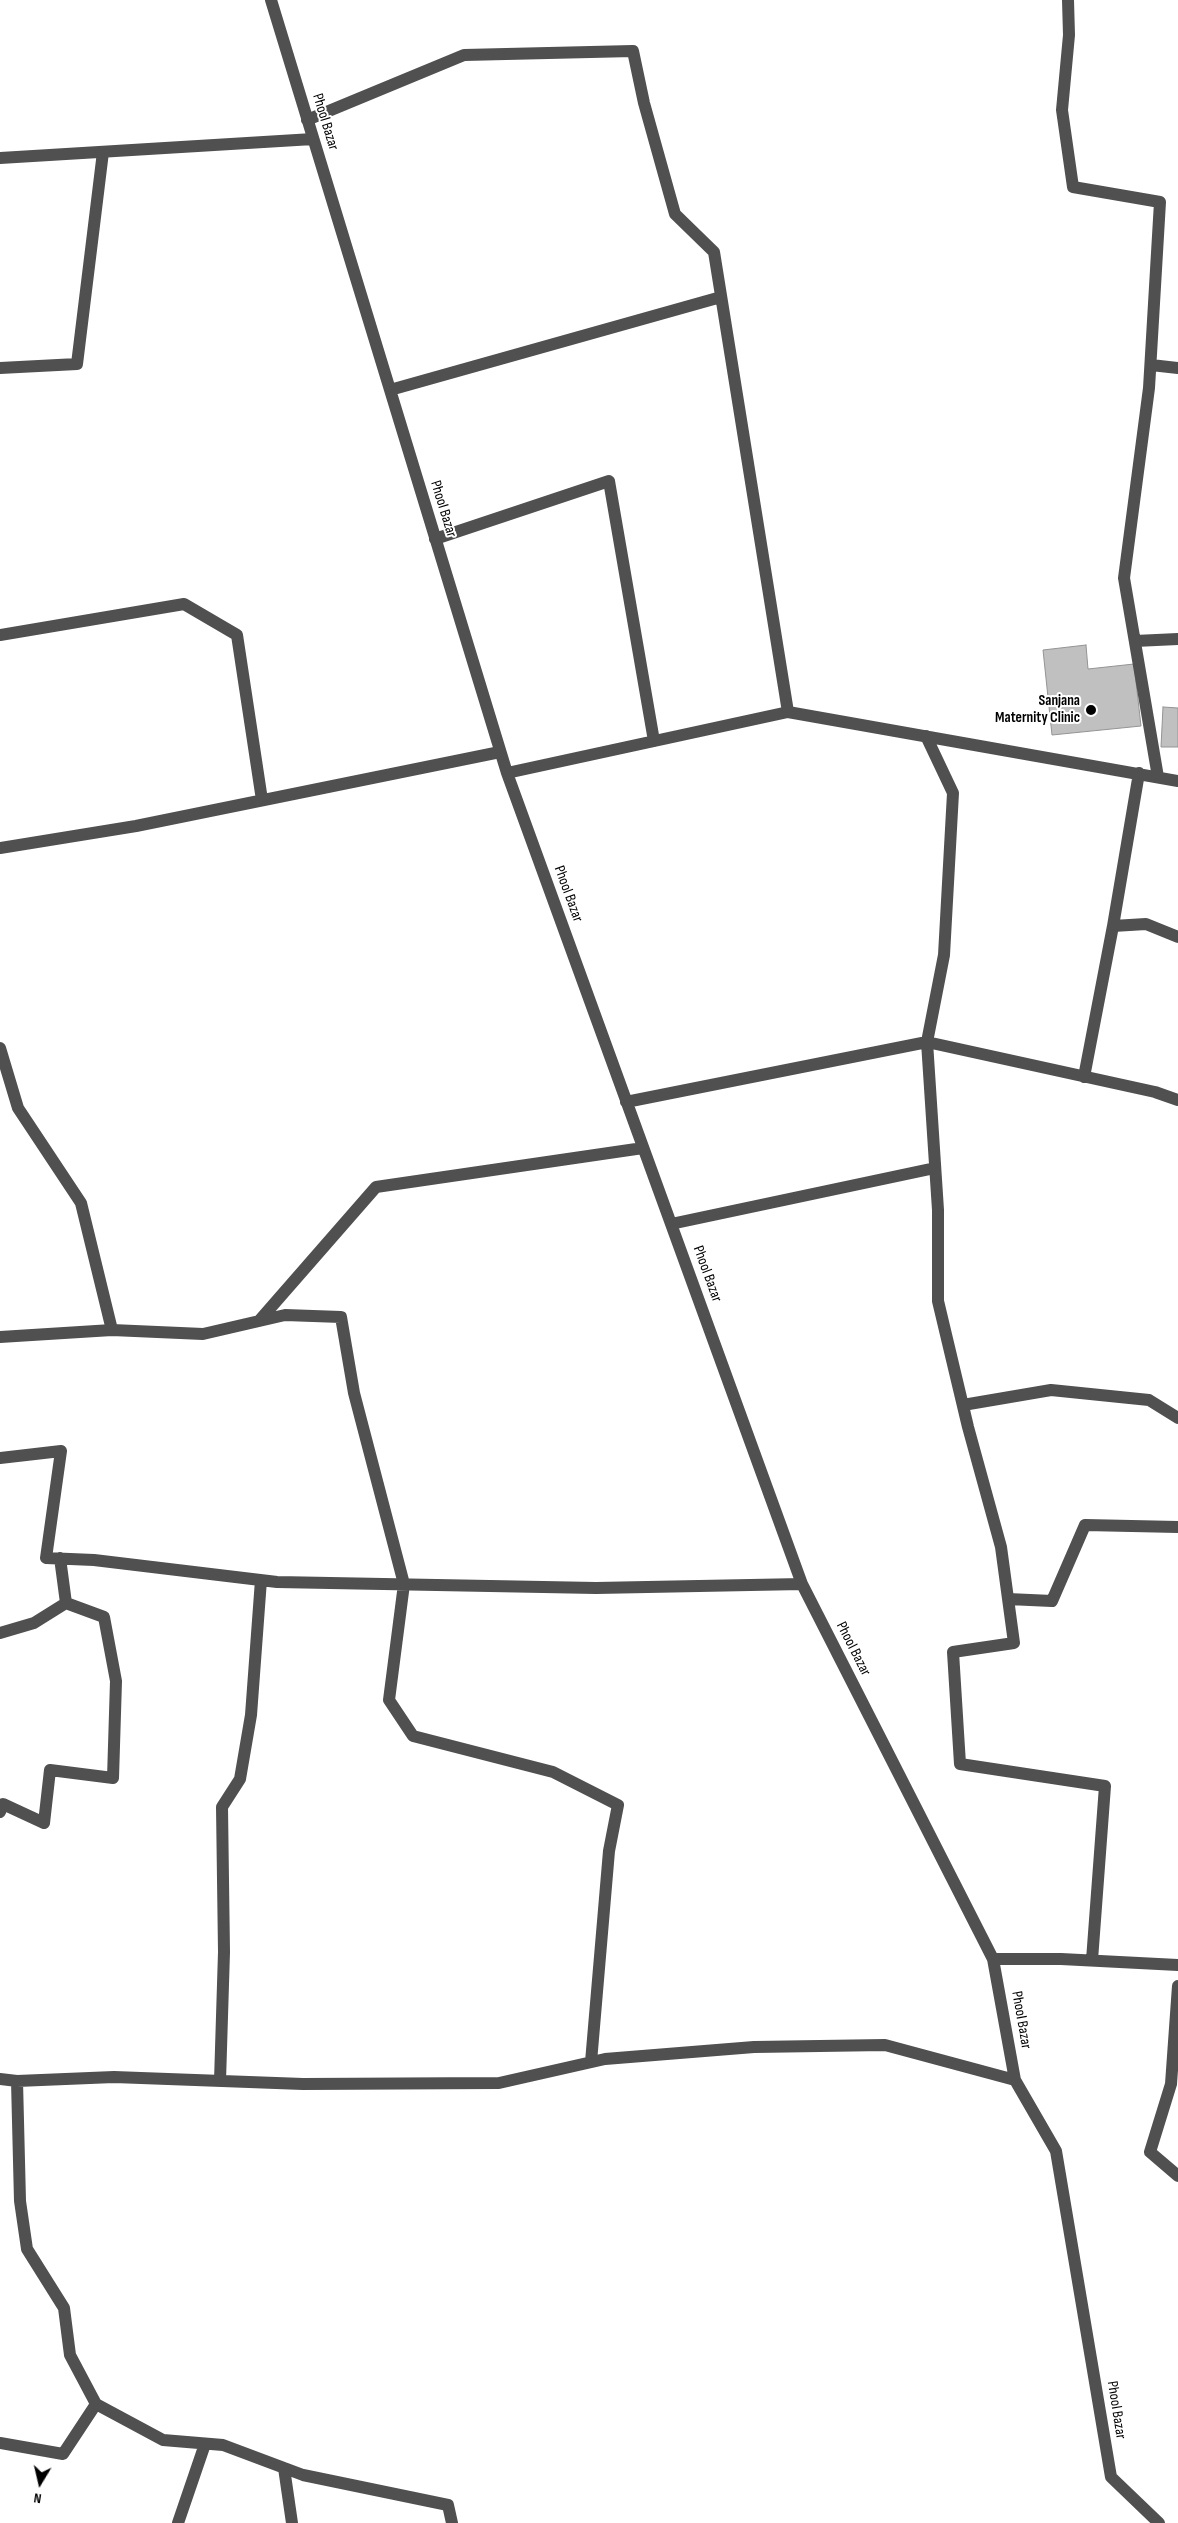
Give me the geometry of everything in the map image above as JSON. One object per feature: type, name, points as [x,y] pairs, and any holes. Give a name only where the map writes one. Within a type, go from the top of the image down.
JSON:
[{"type":"street","name":"Phool Bazar","points":[[271,0],[507,773],[802,1584],[993,1959],[1015,2080],[1056,2151],[1110,2477],[1159,2523]]},
{"type":"street","points":[[1068,0],[1069,35],[1062,110],[1073,186],[1160,202],[1151,365],[1124,578],[1158,777]]},
{"type":"street","points":[[307,120],[464,56],[632,51],[644,103],[675,214],[714,252],[788,712]]},
{"type":"street","points":[[0,158],[313,138]]},
{"type":"street","points":[[0,368],[77,364],[103,152]]},
{"type":"street","points":[[390,390],[721,297]]},
{"type":"street","points":[[1151,365],[1178,368]]},
{"type":"street","points":[[435,539],[609,480],[654,741]]},
{"type":"street","points":[[0,635],[184,604],[237,635],[262,800]]},
{"type":"street","points":[[1135,641],[1178,639]]},
{"type":"street","points":[[507,773],[788,712],[1178,781]]},
{"type":"street","points":[[926,736],[953,793],[944,955],[927,1042],[938,1210],[938,1301],[963,1405],[1001,1547],[1014,1644],[953,1652],[960,1764],[1105,1786],[1092,1960]]},
{"type":"street","points":[[0,848],[136,826],[500,752]]},
{"type":"street","points":[[1084,1077],[1139,773]]},
{"type":"street","points":[[1112,926],[1146,924],[1178,936]]},
{"type":"street","points":[[626,1102],[927,1042],[1178,1100]]},
{"type":"street","points":[[0,1048],[18,1108],[81,1203],[112,1330]]},
{"type":"street","points":[[259,1321],[376,1187],[643,1148]]},
{"type":"street","points":[[671,1224],[935,1168]]},
{"type":"street","points":[[0,1337],[112,1330],[203,1334],[285,1316],[341,1317],[354,1393],[404,1584],[389,1700],[413,1736],[553,1772],[618,1805],[609,1851],[591,2062]]},
{"type":"street","points":[[963,1405],[1051,1390],[1149,1400],[1178,1418]]},
{"type":"street","points":[[0,1458],[61,1451],[46,1558],[94,1560],[261,1580],[596,1588],[802,1584]]},
{"type":"street","points":[[1008,1599],[1052,1601],[1085,1525],[1178,1527]]},
{"type":"street","points":[[60,1558],[66,1602]]},
{"type":"street","points":[[220,2081],[224,1952],[222,1807],[240,1779],[251,1715],[261,1580]]},
{"type":"street","points":[[0,1633],[34,1623],[66,1602]]},
{"type":"street","points":[[0,1812],[3,1804],[44,1823],[50,1770],[113,1778],[116,1681],[104,1617],[66,1602]]},
{"type":"street","points":[[993,1959],[1092,1960],[1178,1966]]},
{"type":"street","points":[[1178,1986],[1171,2084],[1150,2152],[1178,2176]]},
{"type":"street","points":[[0,2079],[18,2081],[114,2077],[303,2084],[499,2083],[591,2062],[754,2047],[885,2045],[1015,2080]]},
{"type":"street","points":[[18,2081],[20,2201],[27,2249],[64,2308],[70,2355],[96,2404],[163,2440],[223,2445],[303,2475],[448,2505],[452,2523]]},
{"type":"street","points":[[0,2443],[63,2454],[96,2404]]},
{"type":"street","points":[[178,2523],[205,2444]]},
{"type":"street","points":[[284,2468],[292,2523]]},
{"type":"building","points":[[1086,645],[1088,669],[1134,664],[1141,726],[1052,735],[1043,650]]},
{"type":"building","points":[[1163,707],[1178,708],[1178,747],[1161,747]]},
{"type":"place","name":"Sanjana Maternity Clinic","points":[[1091,710]]}]
